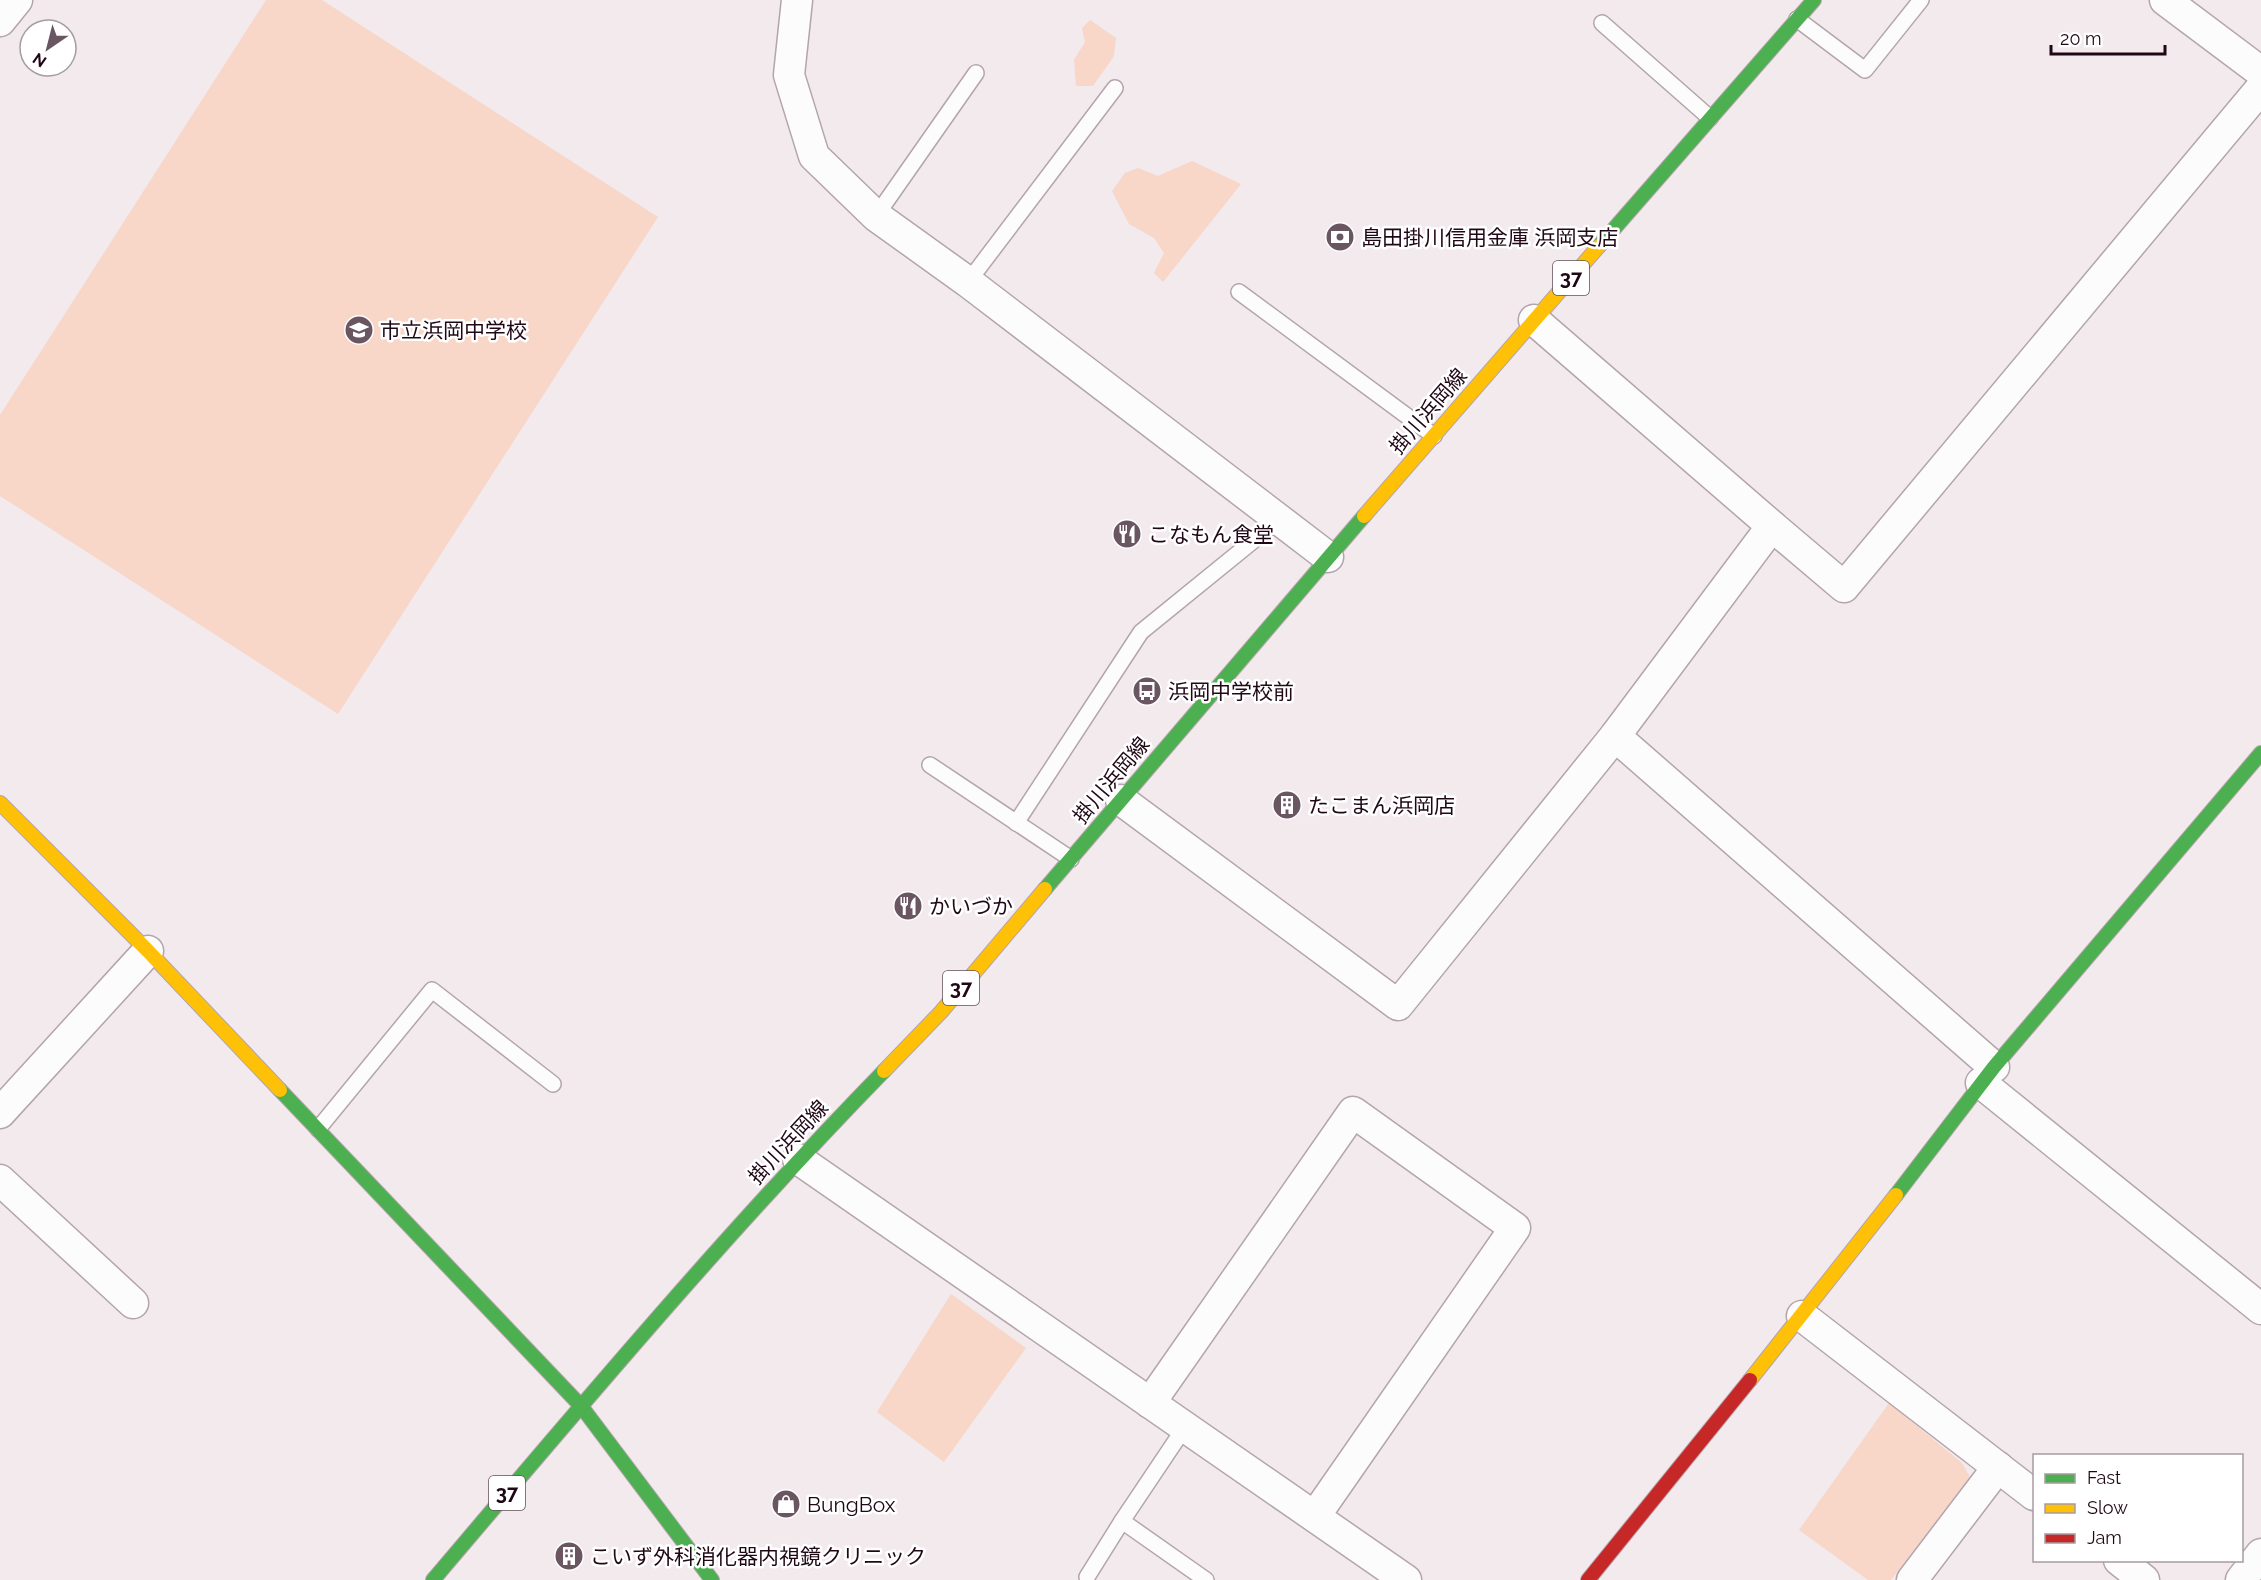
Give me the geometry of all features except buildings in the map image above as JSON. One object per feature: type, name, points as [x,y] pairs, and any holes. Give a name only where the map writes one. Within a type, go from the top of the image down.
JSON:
[{"type":"main road","name":"掛川浜岡線","points":[[433,1580],[581,1406],[798,1159],[941,1012],[1328,557],[1814,0]]},
{"type":"main road","points":[[1588,1580],[1803,1316],[1988,1075],[2261,753]]},
{"type":"main road","points":[[0,803],[148,951],[581,1406],[712,1580]]},
{"type":"street","points":[[0,21],[17,0]]},
{"type":"street","points":[[797,0],[789,75],[814,156],[876,216],[968,282],[1328,557]]},
{"type":"street","points":[[2165,0],[2261,72]]},
{"type":"street","points":[[1534,320],[1844,587],[2261,88]]},
{"type":"street","points":[[1121,800],[1398,1005],[1615,736],[1772,526]]},
{"type":"street","points":[[1615,736],[1988,1075],[2261,1309]]},
{"type":"street","points":[[0,1113],[148,951]]},
{"type":"street","points":[[1150,1403],[1353,1112],[1515,1228],[1315,1516]]},
{"type":"street","points":[[798,1159],[1406,1580]]},
{"type":"street","points":[[0,1180],[133,1303]]},
{"type":"street","points":[[1803,1316],[2033,1494]]},
{"type":"street","points":[[1912,1580],[1998,1467]]},
{"type":"street","points":[[2241,1580],[2261,1554]]},
{"type":"street","points":[[2122,1562],[2144,1580]]},
{"type":"lane","points":[[1797,20],[1864,70],[1921,0]]},
{"type":"lane","points":[[1602,23],[1710,118]]},
{"type":"lane","points":[[876,216],[976,73]]},
{"type":"lane","points":[[968,282],[1115,87]]},
{"type":"lane","points":[[1239,292],[1434,436]]},
{"type":"lane","points":[[1016,823],[1142,632],[1280,519]]},
{"type":"lane","points":[[930,765],[1071,859]]},
{"type":"lane","points":[[318,1130],[432,990],[553,1084]]},
{"type":"lane","points":[[1087,1577],[1185,1427]]},
{"type":"lane","points":[[1122,1521],[1206,1580]]},
{"type":"shaded area","points":[[266,0],[322,0],[658,217],[338,714],[0,496],[0,415]]},
{"type":"shaded area","points":[[1090,20],[1116,38],[1114,56],[1093,86],[1076,86],[1074,60],[1085,42],[1082,28]]},
{"type":"shaded area","points":[[1192,161],[1241,184],[1163,282],[1154,273],[1164,253],[1154,238],[1129,224],[1112,191],[1125,173],[1138,168],[1158,176]]},
{"type":"shaded area","points":[[951,1294],[1026,1348],[944,1462],[877,1412]]},
{"type":"shaded area","points":[[1889,1403],[1962,1463],[1970,1477],[1891,1580],[1868,1580],[1799,1530]]},
{"type":"traffic: fast","points":[[1599,246],[1814,0]]},
{"type":"traffic: fast","points":[[1045,889],[1364,516]]},
{"type":"traffic: fast","points":[[1896,1195],[1994,1067],[2261,753]]},
{"type":"traffic: fast","points":[[433,1580],[711,1258],[825,1132],[884,1071]]},
{"type":"traffic: fast","points":[[280,1090],[581,1406],[712,1580]]},
{"type":"traffic: slow","points":[[1364,516],[1599,246]]},
{"type":"traffic: slow","points":[[0,803],[148,951],[280,1090]]},
{"type":"traffic: slow","points":[[884,1071],[941,1012],[1045,889]]},
{"type":"traffic: slow","points":[[1750,1380],[1896,1195]]},
{"type":"traffic: jam","points":[[1588,1580],[1750,1380]]},
{"type":"place","name":"島田掛川信用金庫 浜岡支店","points":[[1340,237]]},
{"type":"place","name":"市立浜岡中学校","points":[[359,330]]},
{"type":"place","name":"こなもん食堂","points":[[1127,534]]},
{"type":"place","name":"浜岡中学校前","points":[[1147,691]]},
{"type":"place","name":"たこまん浜岡店","points":[[1287,805]]},
{"type":"place","name":"かいづか","points":[[908,906]]},
{"type":"place","name":"BungBox","points":[[786,1504]]},
{"type":"place","name":"こいず外科消化器内視鏡クリニック","points":[[569,1556]]}]
